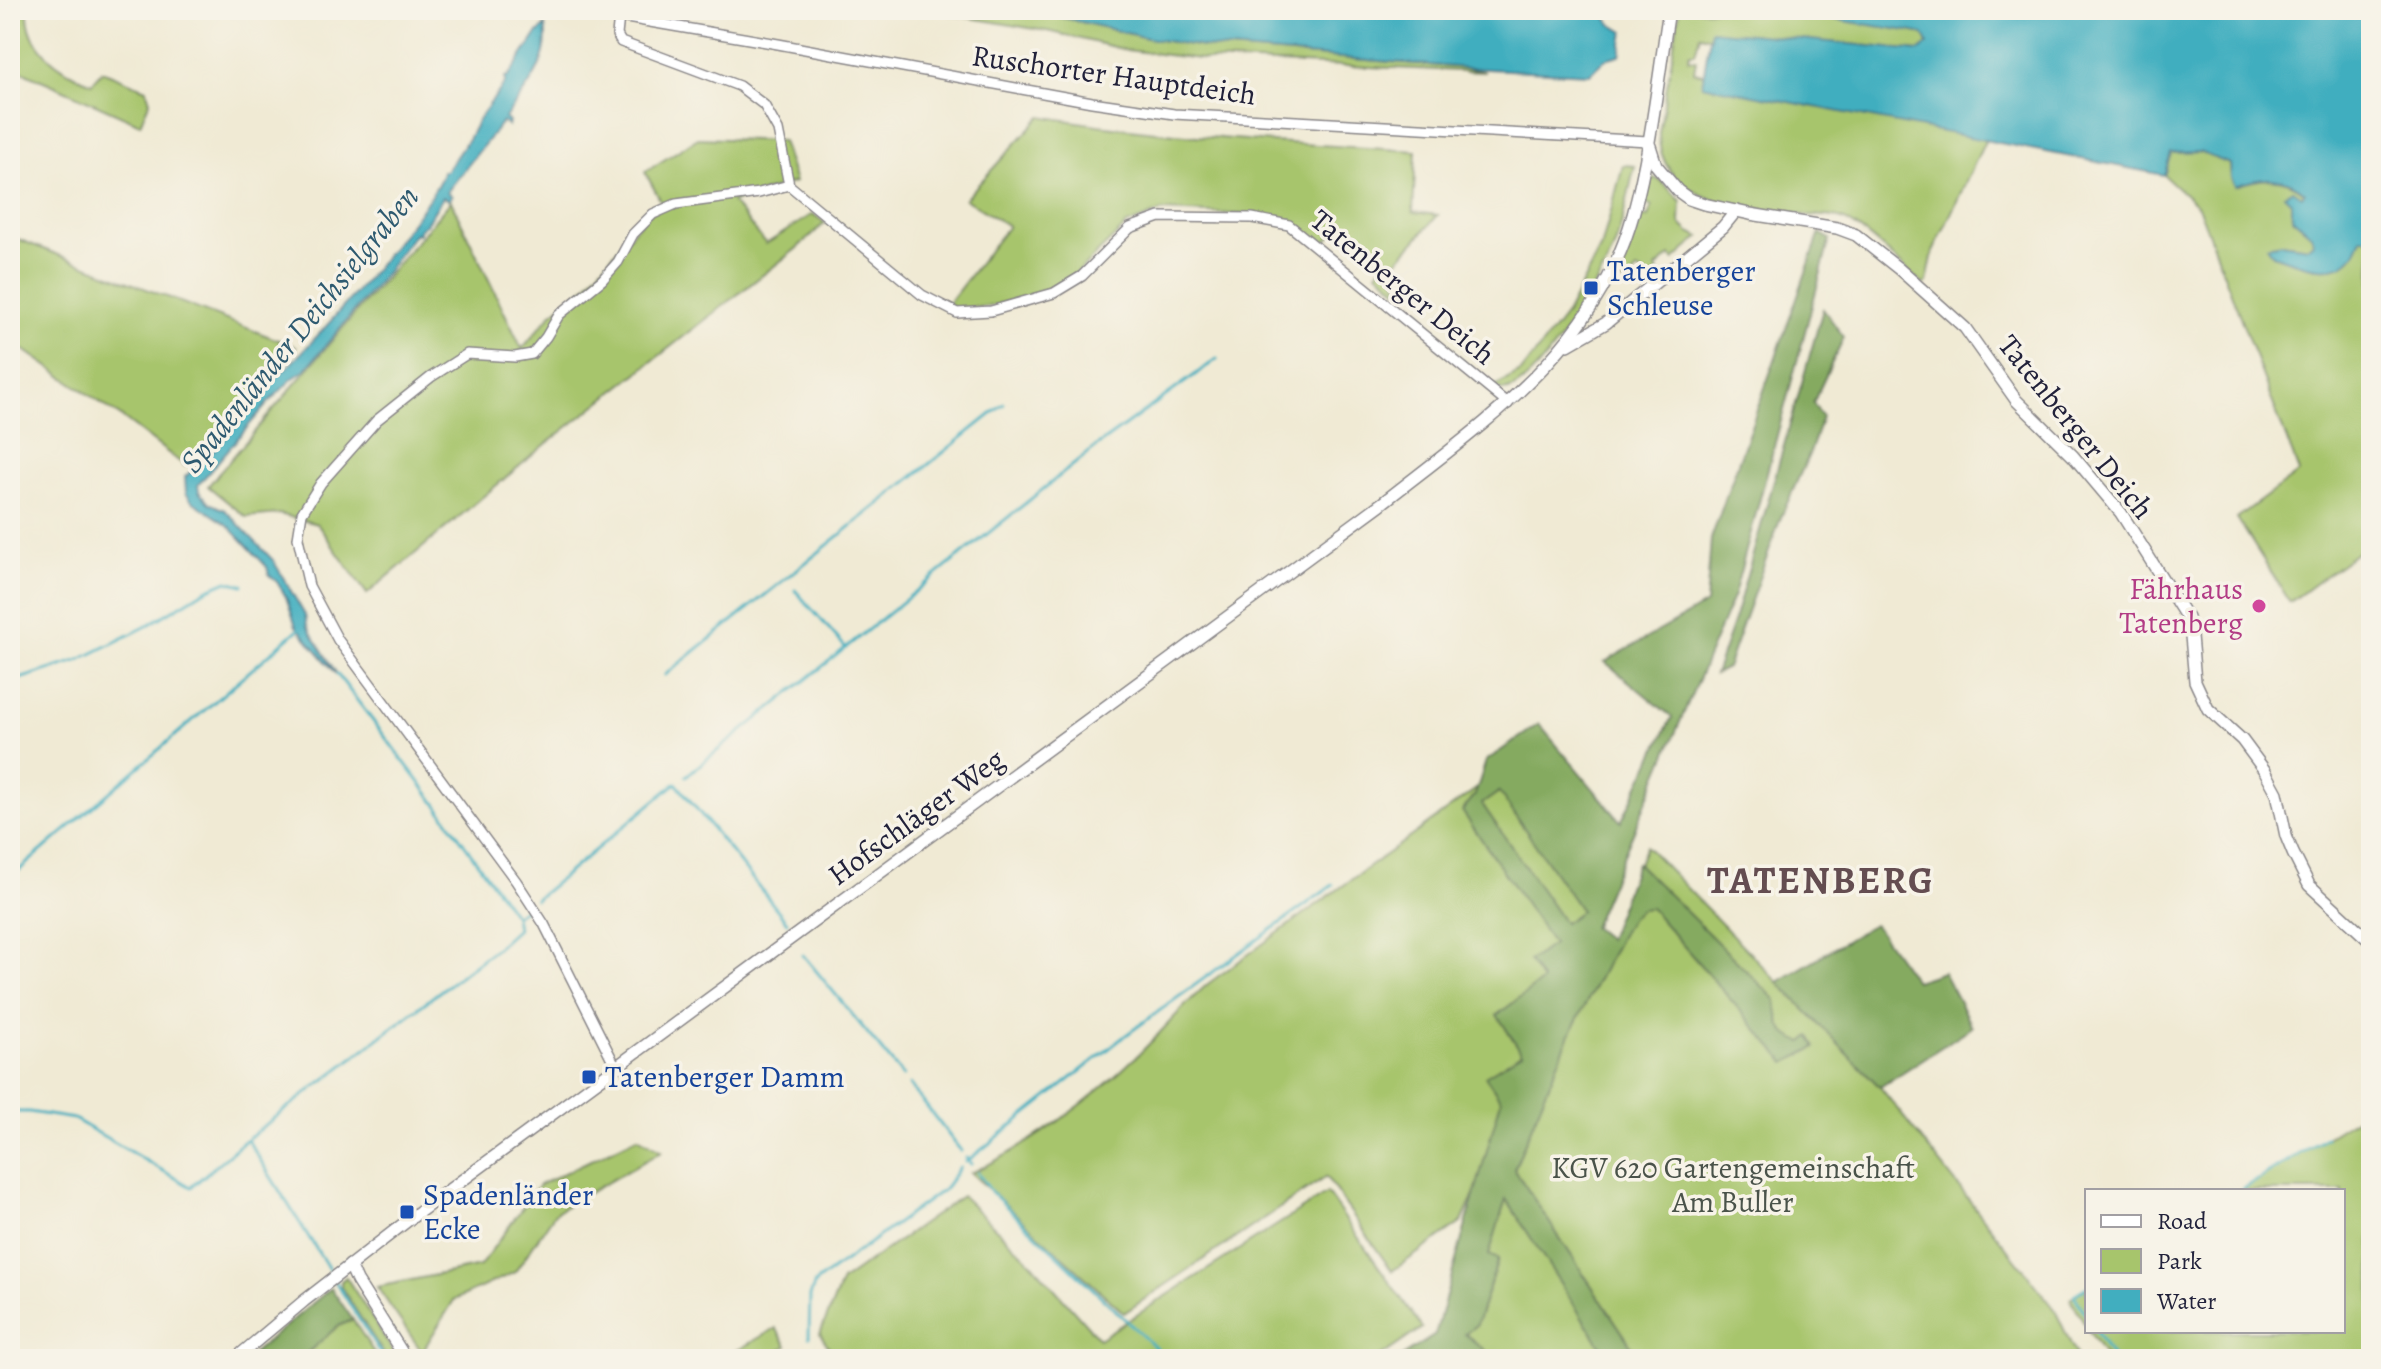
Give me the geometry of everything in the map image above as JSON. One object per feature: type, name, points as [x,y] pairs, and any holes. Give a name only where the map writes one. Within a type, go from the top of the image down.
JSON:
[{"type":"street","name":"Ruschorter Hauptdeich","points":[[580,10],[1174,114],[1648,141]]},
{"type":"street","points":[[1563,348],[1585,320],[1620,253],[1636,204],[1669,10]]},
{"type":"street","points":[[616,1067],[530,902],[338,640],[309,586],[298,538],[302,513],[321,483],[377,420],[431,377],[467,354],[515,357],[532,354],[559,315],[602,280],[618,262],[633,234],[653,214],[676,204],[759,193],[789,185],[778,130],[764,105],[739,86],[621,42],[617,35],[619,16]]},
{"type":"street","name":"Tatenberger Deich","points":[[1648,141],[1656,165],[1689,199],[1736,211],[1822,224],[1856,235],[1965,328],[2016,400],[2073,456],[2121,513],[2187,618],[2195,681],[2208,709],[2250,749],[2277,793],[2286,836],[2309,885],[2371,942]]},
{"type":"street","name":"Tatenberger Deich","points":[[789,185],[922,295],[957,313],[991,311],[1054,293],[1082,276],[1130,228],[1160,217],[1252,218],[1289,225],[1508,404]]},
{"type":"street","points":[[1563,348],[1606,323],[1723,227],[1736,211]]},
{"type":"street","name":"Hofschläger Weg","points":[[235,1359],[345,1269],[1381,504],[1508,404],[1563,348]]},
{"type":"street","points":[[345,1269],[357,1281],[406,1359]]},
{"type":"green space","points":[[10,10],[28,10],[29,24],[39,47],[69,72],[92,83],[102,71],[146,89],[150,101],[140,124],[10,66]]},
{"type":"green space","points":[[925,10],[1032,10],[1147,38],[1204,47],[1485,72],[1208,60],[1126,50],[1052,32]]},
{"type":"green space","points":[[1680,10],[1773,10],[1924,34],[1928,44],[1919,51],[1712,31],[1710,37],[1700,35],[1695,53],[1689,53],[1688,59],[1696,60],[1694,72],[1704,74],[1703,85],[1986,139],[1933,252],[1924,285],[1872,239],[1842,219],[1735,205],[1712,199],[1674,176],[1663,157],[1659,133]]},
{"type":"green space","points":[[1041,116],[1181,135],[1416,151],[1413,212],[1438,215],[1390,269],[1404,295],[1377,272],[1384,262],[1338,228],[1322,246],[1292,223],[1255,215],[1162,211],[1127,225],[1078,272],[1050,289],[992,306],[955,309],[948,304],[1008,226],[965,199]]},
{"type":"green space","points":[[698,138],[782,141],[795,182],[732,202],[766,244],[813,214],[825,223],[541,448],[367,594],[317,524],[279,514],[246,517],[208,486],[451,201],[522,349],[552,313],[585,287],[649,213],[664,207],[645,172]]},
{"type":"green space","points":[[2199,152],[2230,164],[2231,178],[2236,186],[2272,179],[2288,183],[2305,193],[2292,203],[2292,218],[2312,235],[2313,243],[2309,247],[2281,243],[2273,255],[2315,268],[2336,267],[2353,256],[2362,238],[2369,238],[2371,242],[2371,542],[2290,602],[2237,518],[2299,472],[2198,206],[2164,175],[2171,153]]},
{"type":"green space","points":[[1623,165],[1635,166],[1618,235],[1598,280],[1539,366],[1511,389],[1493,387],[1521,372],[1567,313],[1602,245]]},
{"type":"green space","points":[[1650,177],[1660,180],[1681,201],[1680,223],[1700,237],[1674,260],[1670,256],[1656,268],[1658,272],[1651,278],[1637,270],[1627,283],[1617,280],[1641,216],[1648,217],[1652,206],[1645,204]]},
{"type":"green space","points":[[1820,233],[1830,239],[1734,595],[1593,927],[1608,939],[1637,863],[1776,1000],[1784,1031],[1803,1042],[1810,1036],[1816,1047],[1786,1063],[1654,912],[1650,908],[1641,909],[1622,933],[1570,1034],[1514,1169],[1640,1359],[1609,1359],[1506,1199],[1489,1255],[1498,1259],[1477,1324],[1465,1334],[1496,1359],[1398,1359],[1435,1335],[1501,1100],[1485,1076],[1522,1053],[1497,1015],[1542,981],[1529,961],[1553,944],[1462,811],[1475,795],[1486,761],[1539,724],[1621,822],[1672,717],[1605,662],[1706,604],[1711,539]],"holes":[[[1499,792],[1581,911],[1564,923],[1482,804]]]},
{"type":"green space","points":[[10,236],[296,347],[185,466],[124,419],[24,350],[10,350]]},
{"type":"green space","points":[[1823,309],[1844,337],[1813,403],[1822,417],[1781,517],[1727,668],[1715,674],[1735,617]]},
{"type":"green space","points":[[1494,776],[1595,923],[1462,1222],[1392,1271],[1326,1177],[1124,1313],[971,1173],[1016,1149],[1081,1104],[1140,1053],[1209,983]]},
{"type":"green space","name":"KGV 620 Gartengemeinschaft Am Buller","points":[[1646,846],[1880,1087],[2054,1308],[2078,1359],[1640,1359],[1514,1169]]},
{"type":"green space","points":[[1874,924],[1915,981],[1943,972],[1972,1027],[1880,1087],[1778,982]]},
{"type":"green space","points":[[2371,1109],[2371,1359],[2106,1359],[2090,1333],[2345,1333],[2345,1189],[2243,1189]]},
{"type":"green space","points":[[638,1137],[662,1151],[556,1212],[515,1272],[454,1300],[422,1352],[377,1287],[480,1266],[539,1185]]},
{"type":"green space","points":[[1327,1193],[1422,1328],[1377,1359],[837,1359],[820,1334],[842,1281],[962,1196],[1031,1262],[1099,1339]]},
{"type":"green space","points":[[1506,1198],[1609,1359],[1496,1359],[1465,1334],[1477,1324],[1498,1260],[1488,1256]]},
{"type":"green space","points":[[346,1277],[398,1359],[387,1359],[341,1287],[341,1281]]},
{"type":"green space","points":[[331,1288],[353,1320],[338,1326],[300,1359],[246,1359]]},
{"type":"green space","points":[[2085,1288],[2085,1324],[2070,1298]]},
{"type":"green space","points":[[353,1320],[378,1359],[311,1359],[306,1354],[338,1326]]},
{"type":"green space","points":[[776,1328],[787,1346],[764,1359],[741,1359],[736,1351]]},
{"type":"water","points":[[1032,10],[1600,10],[1611,24],[1624,32],[1620,55],[1605,59],[1590,74],[1467,68],[1204,47],[1147,38]]},
{"type":"water","points":[[1773,10],[2371,10],[2371,242],[2369,238],[2362,238],[2353,256],[2336,267],[2314,268],[2273,255],[2267,246],[2281,243],[2308,247],[2313,243],[2312,235],[2292,218],[2292,203],[2284,195],[2293,190],[2302,196],[2305,192],[2288,182],[2271,179],[2235,186],[2230,164],[2199,152],[2171,153],[2164,175],[1702,85],[1711,30],[1919,51],[1928,44],[1924,34]]},
{"type":"water","points":[[545,26],[546,39],[540,64],[505,118],[508,126],[502,122],[447,192],[452,196],[449,200],[443,197],[419,234],[415,233],[382,278],[305,370],[268,403],[198,485],[199,492],[209,503],[225,510],[273,560],[305,615],[307,626],[338,676],[296,626],[286,597],[269,575],[267,567],[228,525],[192,501],[186,493],[185,477],[223,441],[264,386],[303,351],[393,247],[468,139],[505,83],[505,78]]},
{"type":"waterway","points":[[686,776],[1098,445],[1217,359]]},
{"type":"waterway","points":[[665,675],[1004,404]]},
{"type":"waterway","points":[[10,682],[77,661],[227,581],[243,585]]},
{"type":"waterway","points":[[795,590],[846,648]]},
{"type":"waterway","points":[[10,878],[301,627]]},
{"type":"waterway","name":"Spadenländer Deichsielgraben","points":[[337,674],[437,805],[515,916]]},
{"type":"waterway","points":[[536,899],[676,783],[787,922]]},
{"type":"waterway","points":[[966,1162],[1126,1035],[1333,885]]},
{"type":"waterway","points":[[10,1112],[74,1119],[191,1187],[247,1139],[495,949],[517,929],[515,916],[528,906]]},
{"type":"waterway","points":[[803,955],[903,1076]]},
{"type":"waterway","points":[[910,1085],[961,1151]]},
{"type":"waterway","points":[[2243,1189],[2326,1137]]},
{"type":"waterway","points":[[247,1139],[332,1274]]},
{"type":"waterway","points":[[966,1158],[971,1164]]},
{"type":"waterway","points":[[809,1337],[810,1296],[815,1283],[944,1189],[960,1167]]},
{"type":"waterway","points":[[978,1173],[992,1193],[1167,1359]]},
{"type":"waterway","points":[[335,1281],[384,1359]]},
{"type":"waterway","points":[[2085,1288],[2074,1295],[2085,1313]]},
{"type":"waterway","points":[[2097,1333],[2113,1359]]},
{"type":"waterway","points":[[813,1351],[816,1359]]},
{"type":"place","name":"Tatenberger Schleuse","points":[[1591,288]]},
{"type":"place","name":"Fährhaus Tatenberg","points":[[2259,606]]},
{"type":"place","name":"Tatenberger Damm","points":[[589,1077]]},
{"type":"place","name":"Spadenländer Ecke","points":[[407,1212]]},
{"type":"district","name":"TATENBERG","points":[[1821,880]]}]
